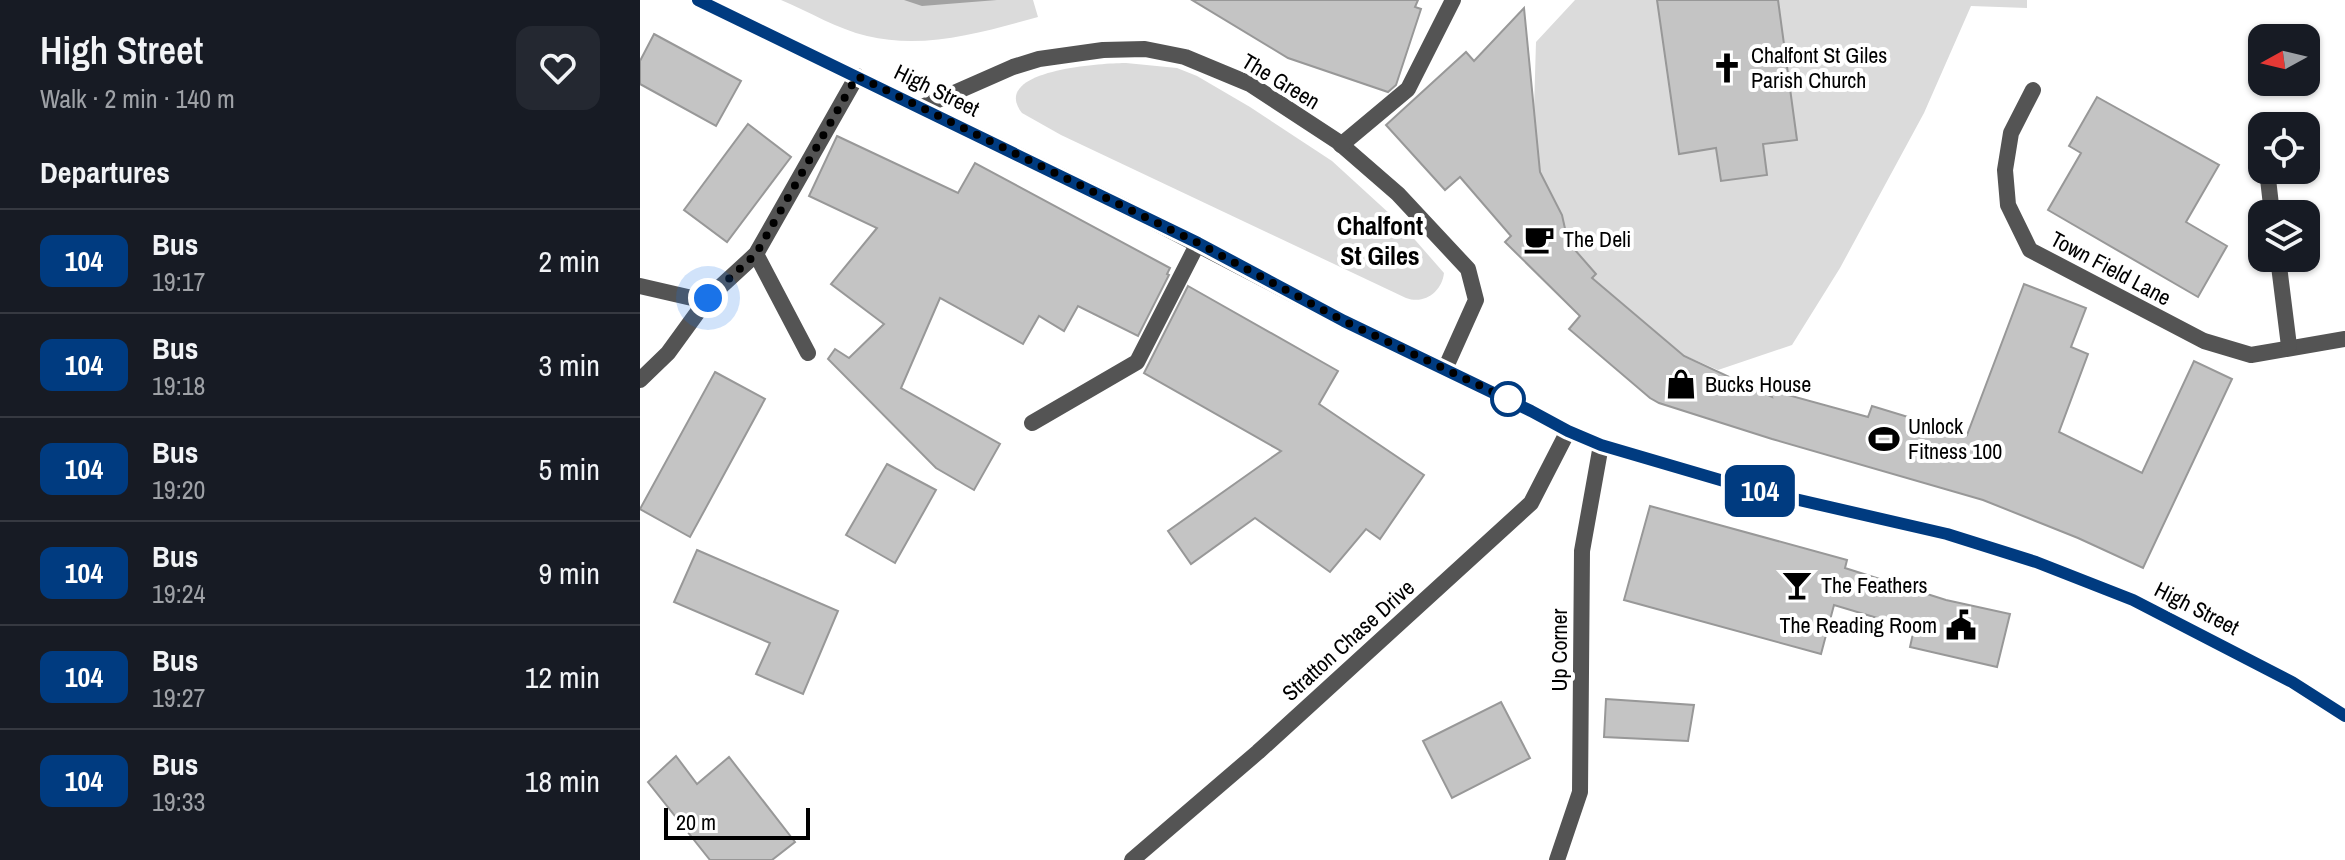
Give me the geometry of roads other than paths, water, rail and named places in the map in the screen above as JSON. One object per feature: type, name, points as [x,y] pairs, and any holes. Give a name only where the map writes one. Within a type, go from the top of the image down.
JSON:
[{"type":"street","name":"High Street","points":[[698,0],[1198,243],[1344,321],[1568,431],[1601,445],[1751,489],[1947,534],[2036,562],[2133,600],[2292,682],[2345,716]]},
{"type":"street","points":[[1341,145],[1408,89],[1453,0]]},
{"type":"street","name":"The Green","points":[[922,107],[1013,67],[1039,59],[1103,50],[1145,49],[1185,57],[1250,84],[1341,145],[1398,194],[1468,269],[1476,300],[1445,369]]},
{"type":"street","points":[[640,380],[668,353],[708,298],[756,254],[857,76]]},
{"type":"street","name":"Town Field Lane","points":[[2033,90],[2011,133],[2005,170],[2008,205],[2030,250],[2204,341],[2251,355],[2289,346],[2345,339]]},
{"type":"street","points":[[1032,423],[1137,362],[1198,243]]},
{"type":"street","points":[[756,254],[808,353]]},
{"type":"street","points":[[2280,272],[2289,346]]},
{"type":"street","points":[[640,286],[705,301],[708,298]]},
{"type":"street","name":"Stratton Chase Drive","points":[[1132,860],[1269,742],[1531,503],[1568,431]]},
{"type":"street","name":"Up Corner","points":[[1559,857],[1580,792],[1582,551],[1601,445]]},
{"type":"place","name":"Chalfont St Giles Parish Church","points":[[1727,68]]},
{"type":"place","name":"The Deli","points":[[1539,239]]},
{"type":"place","name":"Bucks House","points":[[1681,384]]},
{"type":"place","name":"Unlock Fitness 100","points":[[1884,439]]},
{"type":"place","name":"The Feathers","points":[[1797,585]]},
{"type":"place","name":"The Reading Room","points":[[1961,625]]},
{"type":"district","name":"Chalfont St Giles","points":[[1380,240]]}]
